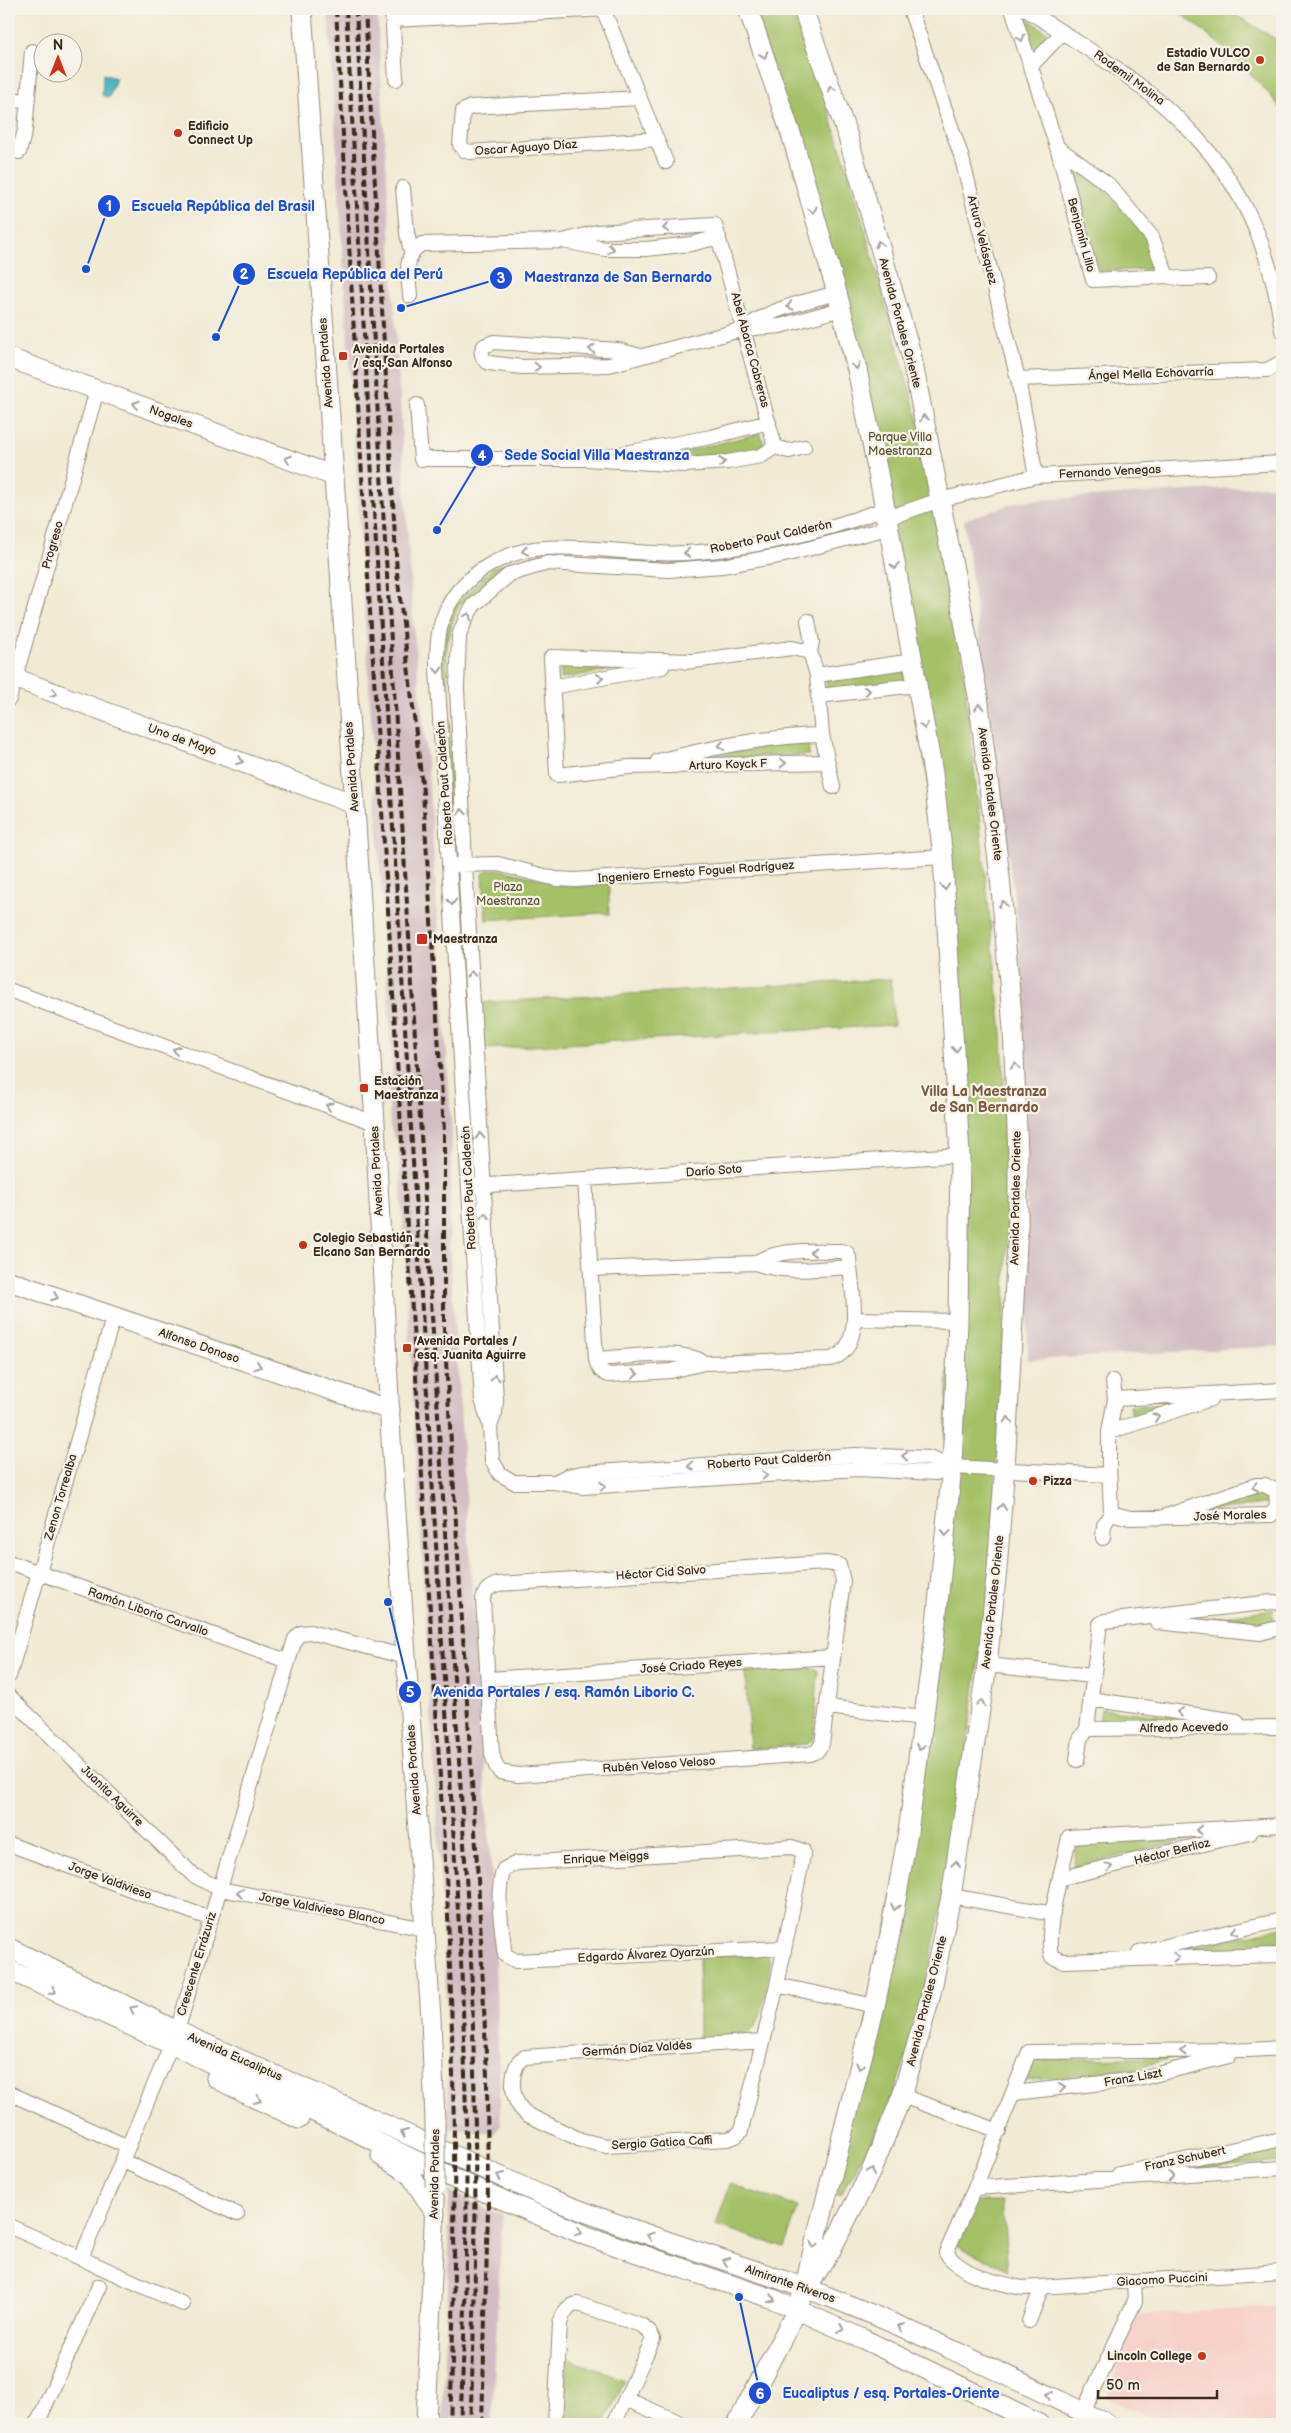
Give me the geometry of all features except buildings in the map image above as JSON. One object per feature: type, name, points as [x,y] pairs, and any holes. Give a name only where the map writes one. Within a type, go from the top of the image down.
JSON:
[{"type":"street","name":"Avenida Portales","points":[[302,9],[375,1122],[390,1410],[425,1929],[435,2121],[435,2213],[426,2424]]},
{"type":"street","points":[[396,79],[392,14],[604,9],[666,162]]},
{"type":"street","name":"Avenida Portales Oriente","points":[[737,2424],[797,2310],[805,2288],[875,2006],[905,1850],[924,1718],[952,1467],[958,1321],[960,1155],[943,857],[932,773],[913,660],[857,368],[792,137],[748,9]]},
{"type":"street","name":"Avenida Portales Oriente","points":[[803,9],[848,137],[910,354],[978,696],[1000,877],[1013,1028],[1018,1225],[1005,1469],[987,1665],[951,1896],[930,1998],[902,2096],[872,2169],[850,2215],[827,2257],[805,2288]]},
{"type":"street","name":"Arturo Velásquez","points":[[910,9],[961,155],[1018,379],[1036,476]]},
{"type":"street","name":"Benjamín Lillo","points":[[1012,9],[1057,147],[1093,280],[1167,276],[1182,279],[1208,278]]},
{"type":"street","name":"Rodemil Molina","points":[[1025,9],[1063,32],[1139,84],[1167,106],[1204,144],[1220,165],[1247,210],[1258,234],[1274,284],[1282,330]]},
{"type":"street","points":[[1030,67],[1063,32]]},
{"type":"street","points":[[19,152],[25,130],[32,51]]},
{"type":"street","points":[[9,98],[27,102]]},
{"type":"street","name":"Oscar Aguayo Díaz","points":[[640,98],[471,107],[463,111],[460,145],[464,150],[470,152],[656,139]]},
{"type":"street","points":[[1057,147],[1109,185],[1152,237],[1167,276]]},
{"type":"street","points":[[403,188],[407,233],[411,252],[408,265],[410,296]]},
{"type":"street","points":[[411,252],[422,244],[564,240],[597,232],[717,231]]},
{"type":"street","points":[[564,240],[605,249],[646,250],[692,244],[717,231]]},
{"type":"street","name":"Abel Abarca Cabreras","points":[[717,231],[775,447]]},
{"type":"street","points":[[640,356],[618,350],[494,342],[484,346],[482,354],[485,361],[489,363],[522,368],[610,365],[744,329],[763,315],[775,310],[839,301]]},
{"type":"street","name":"Nogales","points":[[9,358],[334,476]]},
{"type":"street","name":"Ángel Mella Echavarría","points":[[1018,379],[1267,370],[1282,362]]},
{"type":"street","name":"Progreso","points":[[9,699],[12,677],[98,390]]},
{"type":"street","points":[[418,404],[421,459],[586,459],[665,465],[706,464],[761,456],[775,447],[789,450],[804,447]]},
{"type":"street","points":[[586,459],[712,437],[769,422]]},
{"type":"street","name":"Fernando Venegas","points":[[940,500],[1036,476],[1282,463]]},
{"type":"street","name":"Roberto Paut Calderón","points":[[490,1426],[496,1407],[464,865],[457,687],[460,636],[474,604],[488,590],[510,574],[548,563],[668,570],[722,566],[784,555],[880,530],[886,518],[940,500]]},
{"type":"street","name":"Roberto Paut Calderón","points":[[886,518],[876,512],[814,530],[732,548],[686,553],[544,548],[514,553],[491,563],[472,577],[445,612],[438,649],[450,866],[482,1400],[490,1426],[492,1460],[500,1474],[514,1482],[555,1482],[583,1487],[858,1470],[936,1473],[952,1467],[1109,1475]]},
{"type":"street","points":[[808,621],[812,642],[810,652],[817,675],[822,735],[833,787]]},
{"type":"street","points":[[693,661],[550,656],[552,687],[693,661],[792,648],[810,652]]},
{"type":"street","points":[[817,675],[913,660]]},
{"type":"street","name":"Uno de Mayo","points":[[12,677],[354,804]]},
{"type":"street","points":[[818,696],[917,685]]},
{"type":"street","name":"Arturo Koyck F","points":[[552,687],[557,775],[629,768],[827,762]]},
{"type":"street","name":"Arturo Koyck F","points":[[629,768],[715,747],[798,736],[822,735]]},
{"type":"street","name":"Ingeniero Ernesto Foguel Rodríguez","points":[[450,866],[498,864],[556,879],[575,880],[943,857]]},
{"type":"street","points":[[9,990],[375,1122]]},
{"type":"street","name":"Darío Soto","points":[[468,1186],[960,1155]]},
{"type":"street","points":[[585,1179],[590,1270],[596,1359],[600,1370],[609,1375],[671,1372],[704,1363],[837,1357],[849,1346],[853,1335],[854,1319],[850,1267],[847,1253],[841,1251],[783,1253],[767,1256],[755,1263],[590,1270]]},
{"type":"street","name":"Alfonso Donoso","points":[[9,1281],[113,1318],[390,1410]]},
{"type":"street","name":"Zenon Torrealba","points":[[9,1676],[113,1318]]},
{"type":"street","points":[[854,1319],[958,1321]]},
{"type":"street","points":[[1102,1538],[1104,1525],[1111,1513],[1109,1432],[1115,1399],[1113,1381]]},
{"type":"street","points":[[1115,1399],[1282,1390]]},
{"type":"street","points":[[1109,1432],[1231,1392]]},
{"type":"street","name":"José Morales","points":[[1111,1513],[1130,1518],[1160,1518],[1271,1515],[1277,1506],[1276,1491],[1265,1485],[1256,1485],[1160,1518]]},
{"type":"street","name":"Ramón Liborio Carvallo","points":[[9,1562],[288,1660]]},
{"type":"street","name":"Héctor Cid Salvo","points":[[488,1680],[483,1598],[485,1591],[498,1584],[826,1562],[839,1565],[843,1581],[833,1657]]},
{"type":"street","points":[[1132,1619],[1272,1602],[1282,1603]]},
{"type":"street","points":[[1076,1760],[1080,1739],[1087,1729],[1092,1676],[1100,1624],[1112,1619],[1132,1619],[1260,1633],[1282,1627]]},
{"type":"street","name":"Crescente Errázuriz","points":[[80,2258],[175,2038],[295,1639],[301,1634],[310,1632],[406,1657]]},
{"type":"street","points":[[833,1657],[827,1706],[924,1718]]},
{"type":"street","name":"José Criado Reyes","points":[[488,1680],[833,1657]]},
{"type":"street","points":[[987,1665],[1092,1676]]},
{"type":"street","name":"Rubén Veloso Veloso","points":[[488,1680],[492,1754],[500,1772],[518,1775],[810,1754],[818,1752],[822,1744],[827,1706]]},
{"type":"street","name":"Juanita Aguirre","points":[[9,1696],[193,1875],[220,1889]]},
{"type":"street","name":"Alfredo Acevedo","points":[[1090,1700],[1281,1727]]},
{"type":"street","name":"Alfredo Acevedo","points":[[1087,1729],[1281,1727]]},
{"type":"street","name":"Héctor Berlioz","points":[[1282,1825],[1061,1878],[1069,1837],[1282,1825]]},
{"type":"street","name":"Jorge Valdivieso","points":[[9,1844],[211,1919]]},
{"type":"street","name":"Enrique Meiggs","points":[[509,1959],[505,1955],[504,1949],[500,1888],[501,1876],[504,1869],[508,1866],[517,1863],[792,1847],[802,1851],[803,1856],[783,1948]]},
{"type":"street","points":[[1061,1878],[1053,1914],[1049,1949],[1052,1957],[1063,1962],[1282,1955]]},
{"type":"street","name":"Jorge Valdivieso Blanco","points":[[220,1889],[425,1929]]},
{"type":"street","points":[[951,1896],[1053,1914]]},
{"type":"street","points":[[1110,1959],[1282,1920]]},
{"type":"street","name":"Avenida Eucaliptus","points":[[9,1948],[175,2038],[190,2053],[459,2181]]},
{"type":"street","points":[[762,2041],[777,1985],[783,1948]]},
{"type":"street","name":"Edgardo Álvarez Oyarzún","points":[[509,1959],[539,1960],[783,1948]]},
{"type":"street","name":"Avenida Eucaliptus","points":[[9,1970],[464,2160]]},
{"type":"street","points":[[777,1985],[875,2006]]},
{"type":"street","name":"Germán Díaz Valdés","points":[[515,2067],[519,2061],[526,2057],[762,2041]]},
{"type":"street","name":"Sergio Gatica Caffi","points":[[515,2067],[514,2090],[521,2110],[581,2140],[606,2146],[728,2139],[736,2136],[741,2131],[762,2041]]},
{"type":"street","name":"Franz Liszt","points":[[1250,2050],[1138,2079],[1014,2093],[1029,2052],[1282,2048]]},
{"type":"street","points":[[190,2053],[210,2074],[246,2094],[376,2154],[403,2169],[410,2174],[435,2213]]},
{"type":"street","points":[[9,2092],[128,2147]]},
{"type":"street","points":[[975,2188],[1014,2093]]},
{"type":"street","points":[[902,2096],[999,2131]]},
{"type":"street","name":"Franz Schubert","points":[[1088,2182],[1139,2169],[1282,2139]]},
{"type":"street","name":"Almirante Riveros","points":[[464,2160],[606,2222],[805,2288],[916,2333],[1108,2424]]},
{"type":"street","points":[[122,2161],[237,2214]]},
{"type":"street","name":"Franz Schubert","points":[[975,2188],[1282,2168]]},
{"type":"street","name":"Almirante Riveros","points":[[459,2181],[588,2236],[648,2258],[748,2290],[797,2310],[863,2339],[1039,2424]]},
{"type":"street","name":"Giacomo Puccini","points":[[975,2188],[946,2253],[954,2264],[992,2282],[1022,2288],[1282,2272]]},
{"type":"street","points":[[825,2203],[837,2213],[850,2215]]},
{"type":"street","points":[[9,2226],[183,2304]]},
{"type":"street","points":[[1083,2412],[1135,2301],[1134,2282]]},
{"type":"street","points":[[37,2424],[99,2286]]},
{"type":"street","points":[[1029,2321],[1042,2287]]},
{"type":"street","points":[[555,2424],[560,2323],[564,2311],[571,2305],[578,2304],[641,2326],[649,2331],[653,2339],[652,2346],[614,2424]]},
{"type":"street","points":[[626,2398],[683,2424]]},
{"type":"shaded area","points":[[328,9],[377,9],[413,624],[428,770],[452,1134],[449,1245],[492,1882],[501,2125],[494,2134],[448,2128],[447,2026],[443,1925],[398,1138],[394,1138],[390,1126],[388,1082],[393,1082]]},
{"type":"shaded area","points":[[1282,485],[1282,1346],[1028,1360],[1026,1102],[1019,933],[964,520],[1021,501]]},
{"type":"shaded area","points":[[449,2191],[502,2216],[492,2424],[442,2424],[449,2262]]},
{"type":"shaded area","name":"Lincoln College","points":[[1282,2307],[1282,2424],[1165,2424],[1107,2397],[1137,2315]]},
{"type":"green space","name":"Parque Villa Maestranza","points":[[751,9],[796,9],[852,183],[923,438],[960,636],[1002,1033],[1007,1226],[1004,1342],[989,1584],[952,1856],[918,2019],[889,2109],[840,2196],[832,2193],[936,1688],[961,1017],[893,531]]},
{"type":"green space","name":"Estadio VULCO de San Bernardo","points":[[1174,9],[1226,9],[1282,43],[1282,110],[1232,56]]},
{"type":"green space","points":[[1020,13],[1049,34],[1032,55]]},
{"type":"green space","points":[[1068,163],[1101,186],[1145,237],[1159,269],[1099,271]]},
{"type":"green space","points":[[761,433],[765,451],[635,464]]},
{"type":"green space","points":[[871,519],[874,524],[871,526],[793,547],[733,559],[674,563],[540,559],[517,563],[498,570],[458,607],[452,623],[446,652],[457,840],[449,840],[439,652],[448,612],[493,567],[541,554],[691,559]]},
{"type":"green space","points":[[561,660],[643,664],[560,679]]},
{"type":"green space","points":[[904,670],[905,680],[827,691],[826,680]]},
{"type":"green space","points":[[808,740],[809,755],[698,758]]},
{"type":"green space","name":"Plaza Maestranza","points":[[497,869],[576,887],[609,883],[609,915],[604,913],[486,920],[483,874],[488,870]]},
{"type":"green space","points":[[891,979],[894,1025],[482,1049],[479,1004],[490,1002]]},
{"type":"green space","points":[[1206,1402],[1133,1420],[1130,1405]]},
{"type":"green space","points":[[1268,1488],[1271,1503],[1195,1513]]},
{"type":"green space","points":[[1273,1609],[1274,1625],[1199,1620]]},
{"type":"green space","points":[[816,1669],[818,1672],[814,1736],[811,1741],[806,1744],[750,1749],[745,1672]]},
{"type":"green space","points":[[1101,1709],[1205,1721],[1098,1730]]},
{"type":"green space","points":[[1197,1838],[1073,1867],[1077,1845]]},
{"type":"green space","points":[[1282,1928],[1282,1948],[1171,1950]]},
{"type":"green space","points":[[699,1955],[768,1955],[770,1963],[763,2007],[754,2028],[748,2033],[729,2038],[699,2041]]},
{"type":"green space","points":[[1172,2057],[1134,2070],[1022,2081],[1031,2060]]},
{"type":"green space","points":[[1282,2146],[1282,2162],[1149,2171]]},
{"type":"green space","points":[[730,2184],[798,2207],[784,2248],[716,2225]]},
{"type":"green space","points":[[974,2201],[1002,2201],[1008,2270],[956,2246]]},
{"type":"green space","points":[[566,2358],[625,2380],[604,2424],[565,2424]]},
{"type":"water","points":[[103,74],[116,78],[109,98],[102,95]]},
{"type":"railway","points":[[336,9],[363,494],[447,1893],[454,2158],[454,2291],[450,2424]]},
{"type":"railway","points":[[346,9],[373,494],[461,1961],[465,2077],[466,2251],[460,2424]]},
{"type":"railway","points":[[356,9],[382,492],[471,1959],[475,2192],[473,2366],[470,2424]]},
{"type":"railway","points":[[365,9],[397,573],[423,792],[444,1131],[444,1329],[479,1896],[487,2076],[488,2210],[482,2424]]},
{"type":"place","name":"Estadio VULCO de San Bernardo","points":[[1260,60]]},
{"type":"place","name":"Edificio Connect Up","points":[[178,133]]},
{"type":"place","name":"Escuela República del Brasil","points":[[86,269]]},
{"type":"place","name":"Maestranza de San Bernardo","points":[[401,308]]},
{"type":"place","name":"Escuela República del Perú","points":[[216,337]]},
{"type":"place","name":"Avenida Portales / esq. San Alfonso","points":[[343,356]]},
{"type":"place","name":"Sede Social Villa Maestranza","points":[[437,530]]},
{"type":"place","name":"Maestranza","points":[[422,939]]},
{"type":"place","name":"Estación Maestranza","points":[[364,1088]]},
{"type":"place","name":"Colegio Sebastián Elcano San Bernardo","points":[[303,1245]]},
{"type":"place","name":"Avenida Portales / esq. Juanita Aguirre","points":[[407,1348]]},
{"type":"place","name":"Pizza","points":[[1033,1481]]},
{"type":"place","name":"Avenida Portales / esq. Ramón Liborio C.","points":[[388,1602]]},
{"type":"place","name":"Eucaliptus / esq. Portales-Oriente","points":[[739,2297]]},
{"type":"place","name":"Lincoln College","points":[[1202,2356]]},
{"type":"district","name":"Villa La Maestranza de San Bernardo","points":[[984,1100]]}]
